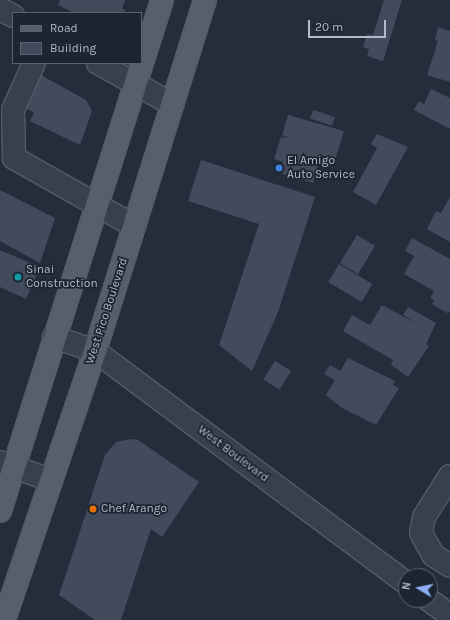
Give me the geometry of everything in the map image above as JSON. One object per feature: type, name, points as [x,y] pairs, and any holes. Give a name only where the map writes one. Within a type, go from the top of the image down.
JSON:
[{"type":"main road","points":[[142,62],[162,0]]},
{"type":"main road","name":"West Pico Boulevard","points":[[4,620],[50,480],[95,351],[205,0]]},
{"type":"main road","points":[[0,511],[6,465],[54,337],[141,64]]},
{"type":"street","points":[[0,9],[12,15]]},
{"type":"street","points":[[34,64],[13,110],[14,158],[134,226]]},
{"type":"street","points":[[100,64],[172,104]]},
{"type":"street","name":"West Boulevard","points":[[54,337],[95,351],[398,577]]},
{"type":"street","points":[[6,465],[50,480]]},
{"type":"street","points":[[450,476],[424,517],[421,533],[433,555],[450,566]]},
{"type":"street","points":[[438,606],[450,615]]},
{"type":"building","points":[[60,0],[125,0],[122,9],[125,9],[124,12],[72,12],[58,5]]},
{"type":"building","points":[[384,0],[402,0],[383,61],[367,56],[369,49],[363,47],[367,34],[373,35]]},
{"type":"building","points":[[438,27],[450,31],[450,82],[427,75],[438,41],[435,40]]},
{"type":"building","points":[[41,75],[86,100],[92,111],[80,145],[30,121],[34,113],[24,107]]},
{"type":"building","points":[[431,89],[450,98],[450,129],[414,110],[419,101],[424,104]]},
{"type":"building","points":[[313,110],[335,117],[332,126],[310,119]]},
{"type":"building","points":[[288,115],[344,131],[335,160],[321,155],[313,183],[280,173],[283,162],[274,159],[281,137],[291,138],[282,135]]},
{"type":"building","points":[[377,134],[408,147],[376,205],[353,192],[377,148],[371,144]]},
{"type":"building","points":[[201,160],[315,197],[278,312],[252,371],[219,345],[259,224],[188,201]]},
{"type":"building","points":[[0,190],[55,218],[40,263],[0,241]]},
{"type":"building","points":[[450,197],[450,242],[427,229],[436,211],[441,213]]},
{"type":"building","points":[[357,235],[375,246],[358,274],[340,263]]},
{"type":"building","points":[[412,238],[450,259],[450,311],[447,313],[432,304],[434,300],[430,298],[434,291],[404,274],[414,256],[405,251]]},
{"type":"building","name":"Sinai Construction","points":[[0,250],[40,267],[26,299],[0,287]]},
{"type":"building","points":[[339,264],[372,284],[362,302],[328,282]]},
{"type":"building","points":[[382,305],[415,323],[403,315],[408,307],[436,323],[426,344],[429,346],[408,377],[391,365],[393,360],[343,331],[352,315],[370,325]]},
{"type":"building","points":[[348,358],[395,381],[393,385],[399,388],[376,425],[342,408],[326,395],[335,380],[324,374],[330,365],[340,371]]},
{"type":"building","points":[[275,361],[291,371],[279,390],[263,380]]},
{"type":"building","points":[[130,439],[138,440],[199,482],[162,537],[151,529],[121,620],[95,620],[59,595],[105,455],[116,442]]},
{"type":"place","name":"El Amigo Auto Service","points":[[279,168]]},
{"type":"place","name":"Sinai Construction","points":[[18,277]]},
{"type":"place","name":"Chef Arango","points":[[93,509]]}]
